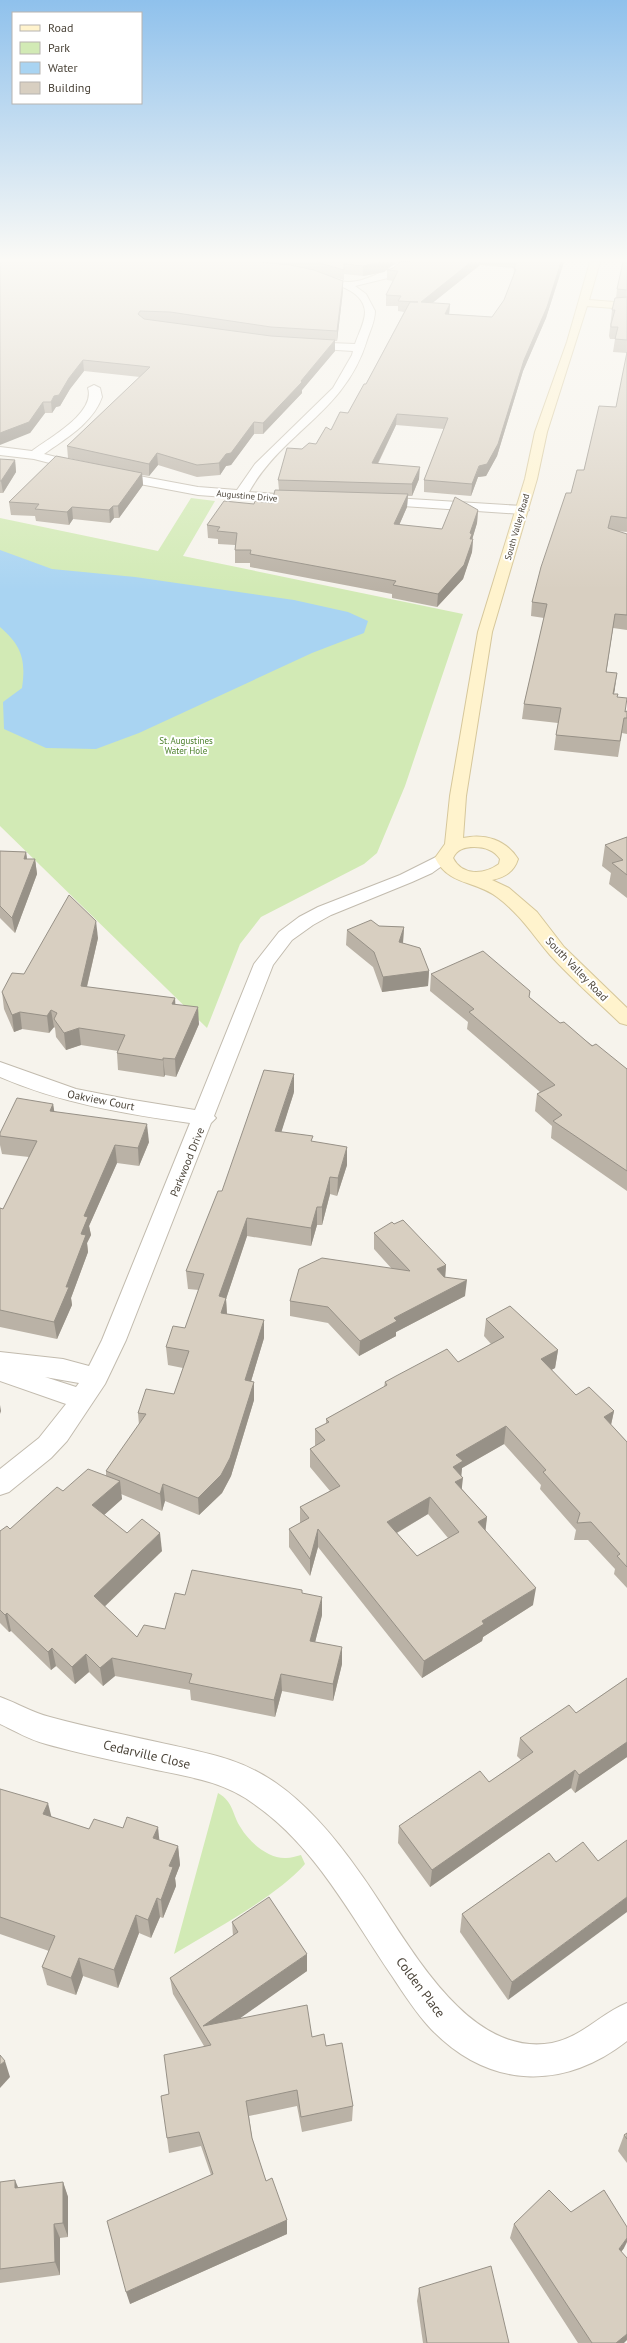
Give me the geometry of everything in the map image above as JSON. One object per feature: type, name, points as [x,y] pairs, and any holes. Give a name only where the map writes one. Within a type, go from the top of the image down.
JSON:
[{"type":"main road","name":"South Valley Road","points":[[530,916],[503,892],[464,875],[446,864],[486,632],[522,510],[541,432],[561,371]]},
{"type":"main road","name":"South Valley Road","points":[[458,796],[468,822],[484,842]]},
{"type":"main road","name":"South Valley Road","points":[[449,852],[468,842],[484,842],[494,845],[506,853],[509,859],[507,866],[513,884],[530,916],[557,951],[627,1019]]},
{"type":"main road","points":[[464,875],[495,875],[507,866]]},
{"type":"street","points":[[241,495],[263,462],[323,408],[340,389],[350,371]]},
{"type":"street","points":[[34,455],[88,411],[96,398],[94,388]]},
{"type":"street","name":"Augustine Drive","points":[[0,451],[34,455],[162,485],[241,495],[318,500]]},
{"type":"street","points":[[367,501],[522,510]]},
{"type":"street","name":"Parkwood Drive","points":[[0,1484],[48,1445],[82,1399],[96,1377],[114,1340],[205,1118],[264,964],[288,934],[309,919],[428,870],[449,852]]},
{"type":"street","name":"Parkwood Drive","points":[[404,881],[464,875]]},
{"type":"street","name":"Oakview Court","points":[[0,1069],[41,1087],[92,1101],[205,1118]]},
{"type":"street","points":[[0,1362],[63,1369],[96,1377]]},
{"type":"street","points":[[0,1371],[82,1399]]},
{"type":"street","name":"Cedarville Close","points":[[0,1710],[45,1730],[231,1773],[253,1785],[287,1812]]},
{"type":"street","name":"Colden Place","points":[[287,1812],[327,1855],[431,2004],[454,2028],[475,2044],[510,2059],[544,2060],[562,2057],[592,2046],[627,2020]]},
{"type":"green space","name":"St. Augustines Water Hole","points":[[191,498],[215,501],[183,556],[463,614],[405,786],[377,853],[364,864],[261,917],[240,944],[207,1028],[0,826],[0,518],[158,551]]},
{"type":"green space","points":[[218,1793],[227,1800],[241,1828],[249,1839],[260,1849],[280,1858],[301,1855],[305,1864],[278,1889],[261,1901],[174,1954]]},
{"type":"water","points":[[0,550],[52,569],[135,577],[294,600],[348,612],[368,621],[364,633],[312,653],[139,733],[96,749],[46,748],[4,729],[3,702],[22,688],[23,661],[18,647],[0,627]]},
{"type":"building","points":[[0,371],[74,371],[59,395],[54,396],[51,402],[43,402],[29,422],[0,433]]},
{"type":"building","points":[[145,371],[309,371],[301,381],[302,382],[263,423],[254,422],[231,453],[226,454],[219,463],[197,465],[157,453],[149,464],[67,446]]},
{"type":"building","points":[[373,371],[520,371],[498,444],[487,464],[479,466],[472,484],[424,480],[448,418],[397,414],[372,463],[420,467],[412,484],[278,480],[287,448],[302,449],[309,443],[316,444],[326,427],[331,430],[340,412],[348,413],[364,384],[366,384]]},
{"type":"building","points":[[623,371],[627,371],[627,518],[611,516],[608,528],[627,534],[627,615],[615,614],[606,672],[617,673],[613,694],[618,694],[617,697],[627,698],[625,712],[627,711],[627,718],[624,718],[620,741],[556,735],[561,708],[524,704],[547,604],[532,602],[541,567],[566,493],[571,493],[577,470],[584,470],[599,406],[616,407]]},
{"type":"building","points":[[56,456],[142,473],[118,506],[113,506],[109,510],[72,507],[67,512],[35,509],[39,504],[9,502]]},
{"type":"building","points":[[0,459],[15,460],[1,481],[0,481]]},
{"type":"building","points":[[275,490],[408,494],[394,524],[442,529],[455,497],[478,510],[470,533],[472,534],[470,539],[473,539],[464,565],[438,594],[393,585],[396,581],[250,554],[251,550],[235,550],[237,533],[217,531],[220,527],[207,525],[224,501],[254,504],[255,501],[272,503]]},
{"type":"building","points":[[627,837],[627,875],[612,863],[623,860],[605,845]]},
{"type":"building","points":[[0,851],[26,852],[24,859],[35,859],[12,918],[0,906]]},
{"type":"building","points":[[69,895],[96,921],[81,986],[175,998],[172,1004],[198,1007],[175,1059],[163,1058],[163,1060],[117,1053],[125,1035],[79,1028],[64,1033],[54,1019],[57,1013],[51,1010],[47,1016],[20,1012],[12,1015],[2,992],[12,973],[24,974]]},
{"type":"building","points":[[371,920],[379,926],[404,927],[399,942],[420,948],[429,971],[383,977],[374,952],[347,930]]},
{"type":"building","points":[[483,951],[530,991],[529,997],[560,1023],[564,1022],[592,1046],[596,1044],[627,1069],[627,1171],[553,1121],[562,1115],[537,1094],[555,1085],[469,1012],[474,1009],[431,974]]},
{"type":"building","points":[[264,1070],[294,1074],[275,1131],[313,1136],[311,1141],[347,1147],[338,1178],[330,1177],[322,1207],[317,1207],[311,1228],[247,1218],[219,1296],[226,1298],[221,1313],[264,1320],[245,1380],[254,1382],[230,1458],[221,1475],[198,1498],[163,1484],[160,1494],[106,1471],[146,1414],[138,1413],[146,1389],[174,1394],[189,1351],[166,1347],[173,1326],[185,1328],[204,1274],[186,1271],[218,1191],[222,1191]]},
{"type":"building","points":[[17,1098],[53,1104],[50,1111],[147,1124],[138,1148],[115,1145],[84,1216],[88,1217],[81,1234],[86,1235],[66,1287],[69,1287],[54,1322],[0,1310],[0,1208],[3,1209],[37,1141],[0,1136],[0,1133]]},
{"type":"building","points":[[403,1220],[446,1265],[437,1269],[444,1277],[467,1280],[394,1318],[397,1321],[360,1341],[328,1307],[290,1301],[299,1269],[322,1258],[410,1271],[374,1233],[392,1222],[394,1224]]},
{"type":"building","points":[[510,1306],[558,1350],[541,1359],[576,1395],[589,1387],[614,1411],[604,1417],[627,1442],[627,1567],[617,1556],[620,1554],[591,1522],[577,1523],[580,1513],[543,1472],[546,1470],[506,1426],[456,1455],[463,1461],[453,1467],[463,1478],[455,1482],[487,1517],[478,1522],[536,1588],[482,1621],[484,1624],[424,1661],[318,1529],[310,1559],[289,1529],[309,1518],[300,1507],[340,1486],[310,1449],[325,1440],[315,1429],[329,1422],[326,1419],[387,1385],[385,1382],[447,1349],[458,1362],[504,1337],[486,1319]],"holes":[[[430,1497],[459,1532],[417,1556],[387,1522]]]},
{"type":"building","points":[[88,1469],[120,1481],[92,1505],[127,1533],[142,1519],[160,1533],[94,1596],[137,1637],[144,1625],[165,1629],[175,1593],[185,1595],[192,1570],[302,1590],[302,1593],[322,1597],[310,1641],[342,1647],[333,1684],[281,1674],[274,1700],[189,1683],[192,1674],[112,1658],[100,1668],[86,1654],[72,1667],[52,1648],[48,1652],[7,1613],[5,1615],[0,1610],[0,1531],[7,1526],[10,1529],[57,1487],[63,1491]]},
{"type":"building","points":[[627,1678],[627,1742],[579,1775],[575,1770],[432,1870],[399,1826],[480,1771],[489,1782],[533,1752],[520,1738],[569,1705],[576,1713]]},
{"type":"building","points":[[0,1789],[48,1803],[43,1814],[89,1829],[94,1819],[123,1828],[127,1817],[158,1827],[153,1838],[178,1846],[169,1866],[173,1867],[161,1900],[157,1898],[148,1920],[136,1915],[114,1970],[79,1958],[71,1978],[42,1967],[55,1936],[0,1917]]},
{"type":"building","points":[[627,1840],[627,1897],[512,1982],[462,1914],[549,1853],[556,1862],[583,1842],[598,1861]]},
{"type":"building","points":[[269,1897],[307,1954],[203,2026],[307,2005],[312,2037],[324,2034],[326,2046],[342,2043],[353,2106],[301,2117],[297,2090],[246,2101],[252,2138],[266,2181],[272,2178],[287,2220],[126,2292],[107,2221],[213,2174],[199,2132],[167,2138],[161,2096],[169,2094],[164,2055],[211,2045],[170,1978],[238,1932],[232,1922]]},
{"type":"building","points":[[0,2055],[5,2061],[0,2065]]},
{"type":"building","points":[[15,2180],[15,2188],[63,2182],[63,2223],[54,2224],[55,2262],[0,2269],[0,2182]]},
{"type":"building","points":[[549,2190],[571,2212],[604,2190],[627,2227],[627,2238],[619,2249],[627,2258],[627,2334],[616,2343],[592,2343],[514,2224]]},
{"type":"building","points":[[491,2266],[509,2343],[427,2343],[419,2288]]}]
